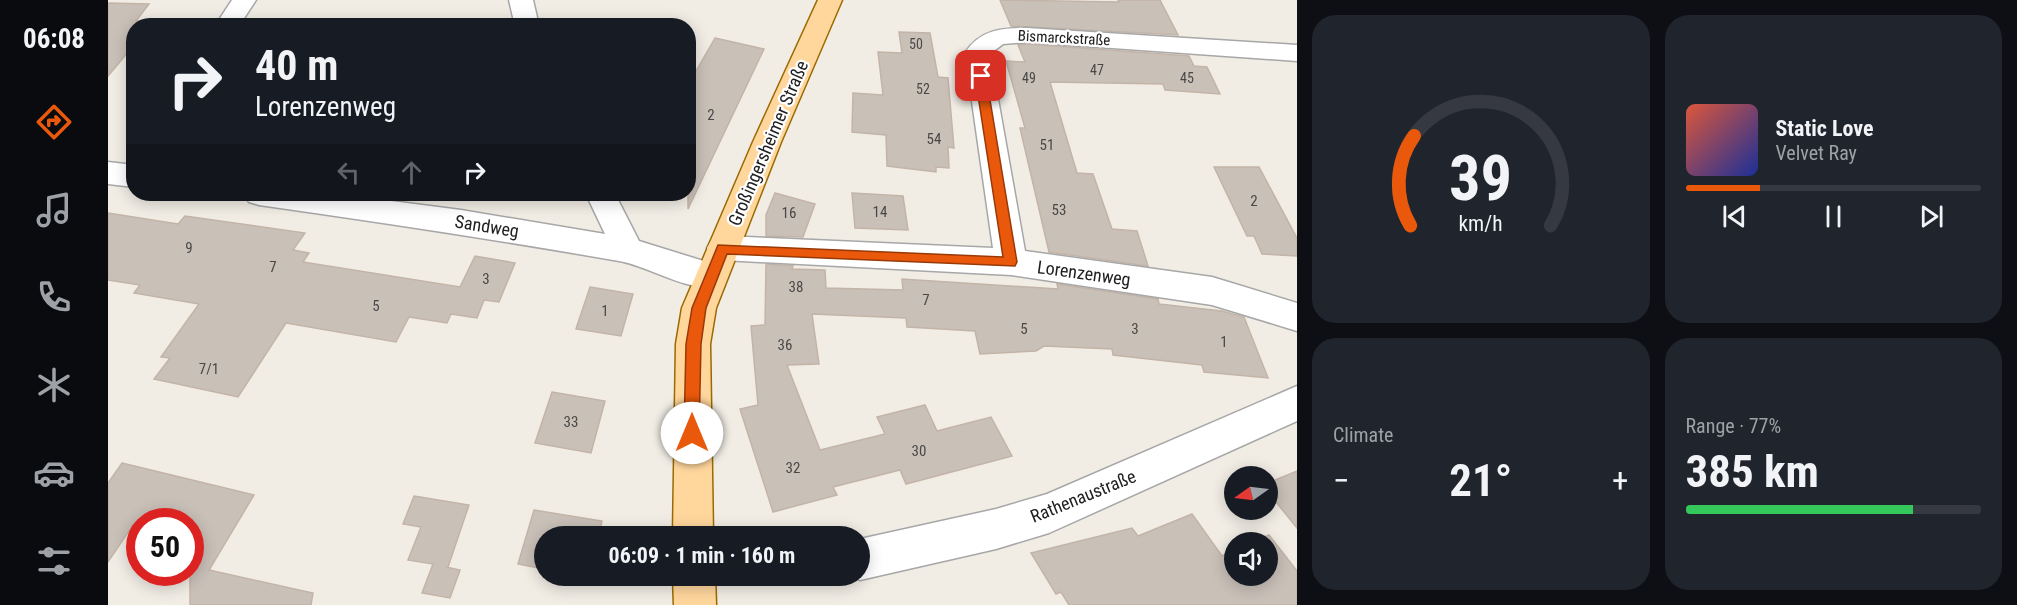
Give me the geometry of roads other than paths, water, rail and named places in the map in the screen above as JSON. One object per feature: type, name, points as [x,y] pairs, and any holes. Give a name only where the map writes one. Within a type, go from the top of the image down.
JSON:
[{"type":"main road","name":"Großingersheimer Straße","points":[[693,526],[693,344],[699,308],[767,142],[830,0]]},
{"type":"main road","points":[[694,586],[695,605]]},
{"type":"street","points":[[232,18],[244,0]]},
{"type":"street","points":[[521,0],[525,18]]},
{"type":"street","name":"Bismarckstraße","points":[[1011,262],[977,53],[985,42],[999,36],[1027,35],[1297,53]]},
{"type":"street","points":[[108,172],[126,175]]},
{"type":"street","name":"Sandweg","points":[[310,201],[461,222],[628,250],[673,267],[717,262]]},
{"type":"street","points":[[604,201],[628,250]]},
{"type":"street","name":"Lorenzenweg","points":[[717,262],[1011,262],[1212,291],[1297,317]]},
{"type":"street","name":"Rathenaustraße","points":[[870,557],[996,529],[1049,513],[1297,403]]}]
